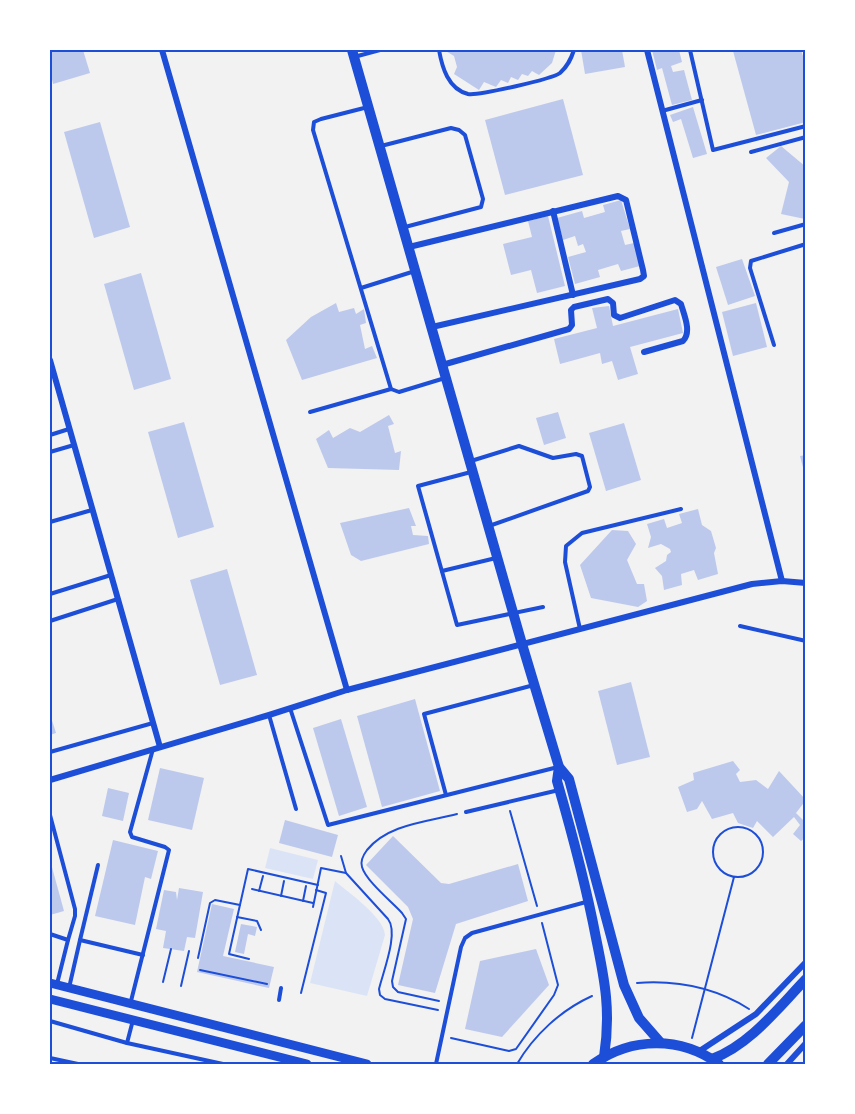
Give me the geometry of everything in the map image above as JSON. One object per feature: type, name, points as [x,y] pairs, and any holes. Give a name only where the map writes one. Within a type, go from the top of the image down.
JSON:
[{"type":"main road","points":[[353,53],[534,685],[559,767],[569,779],[595,899],[609,1018],[604,1057]]},
{"type":"main road","points":[[559,767],[557,781],[624,985],[639,1018],[660,1042]]},
{"type":"main road","points":[[593,1065],[604,1057],[635,1045],[660,1042],[694,1050],[716,1062],[740,1045],[806,979]]},
{"type":"main road","points":[[768,1065],[806,1025]]},
{"type":"street","points":[[162,50],[347,690]]},
{"type":"street","points":[[646,50],[782,581]]},
{"type":"street","points":[[409,247],[618,196],[626,200],[644,270],[644,276],[640,279],[432,327]]},
{"type":"street","points":[[553,212],[573,295]]},
{"type":"street","points":[[442,365],[569,329],[572,325],[570,315],[574,308],[608,299],[612,303],[614,315],[620,318],[675,300],[679,301],[688,333],[687,338],[683,342],[644,352]]},
{"type":"street","points":[[50,360],[153,723],[156,748]]},
{"type":"street","points":[[50,780],[347,690],[752,584],[782,581],[806,583]]},
{"type":"street","points":[[694,1050],[756,1014],[806,962]]},
{"type":"street","points":[[53,984],[367,1065]]},
{"type":"street","points":[[50,999],[285,1062],[307,1065]]},
{"type":"street","points":[[787,1065],[806,1043]]},
{"type":"lane","points":[[353,53],[380,50]]},
{"type":"lane","points":[[439,50],[442,65],[450,83],[467,94],[483,94],[558,75],[570,63],[574,50]]},
{"type":"lane","points":[[690,50],[713,150],[806,126]]},
{"type":"lane","points":[[662,111],[702,100]]},
{"type":"lane","points":[[369,107],[321,119],[314,122],[313,130],[391,388]]},
{"type":"lane","points":[[380,146],[451,128],[459,130],[465,135],[482,193],[481,207],[403,227]]},
{"type":"lane","points":[[751,152],[806,137]]},
{"type":"lane","points":[[774,233],[806,224]]},
{"type":"lane","points":[[774,345],[750,268],[751,261],[806,244]]},
{"type":"lane","points":[[361,288],[416,271]]},
{"type":"lane","points":[[310,412],[391,388],[399,392],[446,378]]},
{"type":"lane","points":[[50,435],[69,429]]},
{"type":"lane","points":[[50,452],[74,445]]},
{"type":"lane","points":[[489,526],[588,491],[590,486],[582,456],[576,454],[553,458],[519,446],[418,486],[457,625],[543,607]]},
{"type":"lane","points":[[580,629],[565,562],[566,546],[582,533],[681,509]]},
{"type":"lane","points":[[50,522],[92,510]]},
{"type":"lane","points":[[442,571],[498,558]]},
{"type":"lane","points":[[50,594],[111,575]]},
{"type":"lane","points":[[50,621],[118,599]]},
{"type":"lane","points":[[740,626],[806,641]]},
{"type":"lane","points":[[446,795],[424,714],[534,685]]},
{"type":"lane","points":[[290,708],[328,825],[559,767]]},
{"type":"lane","points":[[269,715],[296,809]]},
{"type":"lane","points":[[50,752],[153,723]]},
{"type":"lane","points":[[130,1004],[169,850],[132,837],[130,832],[156,748]]},
{"type":"lane","points":[[466,812],[560,790]]},
{"type":"lane","points":[[50,815],[75,909],[68,940],[53,984]]},
{"type":"lane","points":[[69,988],[98,865]]},
{"type":"lane","points":[[435,1065],[461,947],[465,938],[472,933],[595,899]]},
{"type":"lane","points":[[50,934],[68,940]]},
{"type":"lane","points":[[80,940],[143,955]]},
{"type":"lane","points":[[279,1000],[281,988]]},
{"type":"lane","points":[[127,1043],[133,1020]]},
{"type":"lane","points":[[50,1021],[127,1043],[223,1065]]},
{"type":"lane","points":[[50,1058],[78,1065]]},
{"type":"path","points":[[442,1036],[508,1051],[516,1048],[554,995],[558,985],[507,802]]},
{"type":"path","points":[[449,1003],[398,992],[393,987],[392,981],[406,919],[368,877],[361,867],[361,861],[372,844],[391,831],[466,812]]},
{"type":"path","points":[[743,827],[757,835],[764,851],[758,868],[752,874],[734,877],[720,870],[713,856],[713,848],[720,834],[727,829],[743,827]]},
{"type":"path","points":[[341,856],[346,873],[393,927],[392,940],[379,989],[380,995],[385,999],[447,1012]]},
{"type":"path","points":[[313,907],[321,868],[346,873]]},
{"type":"path","points":[[249,958],[229,954],[248,869],[318,885]]},
{"type":"path","points":[[260,891],[263,876]]},
{"type":"path","points":[[694,1050],[705,988],[734,877]]},
{"type":"path","points":[[281,896],[284,881]]},
{"type":"path","points":[[303,901],[306,886]]},
{"type":"path","points":[[252,889],[314,903]]},
{"type":"path","points":[[301,993],[326,892],[316,890]]},
{"type":"path","points":[[198,957],[210,903],[215,900],[240,905]]},
{"type":"path","points":[[237,917],[257,921],[261,930]]},
{"type":"path","points":[[235,925],[240,926]]},
{"type":"path","points":[[228,934],[233,935]]},
{"type":"path","points":[[163,982],[171,949]]},
{"type":"path","points":[[181,987],[189,951]]},
{"type":"path","points":[[200,970],[267,984]]},
{"type":"path","points":[[624,985],[658,982],[681,983],[705,988],[726,996],[756,1014]]},
{"type":"path","points":[[517,1065],[535,1039],[551,1022],[570,1008],[606,991]]},
{"type":"shaded area","points":[[270,848],[318,860],[313,879],[265,868]]},
{"type":"shaded area","points":[[335,881],[372,913],[379,921],[385,935],[367,996],[310,983]]},
{"type":"building","points":[[50,50],[83,50],[90,73],[53,84]]},
{"type":"building","points":[[444,50],[556,50],[552,63],[539,75],[532,71],[528,76],[522,74],[518,80],[511,77],[508,83],[501,80],[496,87],[484,82],[479,90],[454,74],[457,67],[454,56]]},
{"type":"building","points":[[581,50],[622,50],[625,67],[585,74]]},
{"type":"building","points":[[652,50],[679,50],[682,62],[671,66],[673,72],[684,70],[692,100],[672,105],[662,68],[657,70]]},
{"type":"building","points":[[801,50],[806,65],[806,122],[756,135],[733,51]]},
{"type":"building","points":[[563,99],[583,175],[505,195],[485,120]]},
{"type":"building","points":[[693,107],[707,154],[693,158],[681,119],[673,122],[670,115]]},
{"type":"building","points":[[100,122],[130,227],[94,238],[64,132]]},
{"type":"building","points":[[781,146],[806,167],[805,219],[781,214],[789,182],[766,158]]},
{"type":"building","points":[[621,200],[630,229],[621,231],[625,245],[634,243],[640,266],[621,271],[618,264],[598,270],[600,277],[575,284],[568,257],[586,252],[583,244],[578,246],[575,236],[563,240],[557,218],[582,211],[584,218],[605,212],[603,205]]},
{"type":"building","points":[[548,216],[565,286],[537,293],[531,270],[511,275],[503,244],[532,237],[528,221]]},
{"type":"building","points":[[742,259],[755,296],[728,305],[716,267]]},
{"type":"building","points":[[141,273],[171,379],[134,390],[104,284]]},
{"type":"building","points":[[336,303],[339,312],[354,308],[356,314],[364,309],[366,323],[360,325],[365,349],[372,346],[377,358],[302,380],[286,340],[311,317]]},
{"type":"building","points":[[756,303],[767,347],[733,356],[722,312]]},
{"type":"building","points":[[609,306],[613,326],[678,309],[683,333],[630,347],[638,374],[618,380],[612,361],[602,364],[600,353],[560,364],[554,339],[597,328],[592,308]]},
{"type":"building","points":[[558,412],[566,438],[544,445],[536,418]]},
{"type":"building","points":[[389,415],[394,424],[388,426],[395,453],[401,451],[399,470],[328,468],[316,439],[329,430],[333,438],[350,428],[360,432]]},
{"type":"building","points":[[184,422],[214,527],[178,538],[148,432]]},
{"type":"building","points":[[624,423],[641,480],[606,491],[589,433]]},
{"type":"building","points":[[806,455],[806,475],[805,475],[800,456]]},
{"type":"building","points":[[409,508],[416,526],[411,526],[413,535],[428,536],[429,544],[361,561],[351,555],[340,523]]},
{"type":"building","points":[[698,509],[702,525],[711,531],[716,548],[714,553],[718,574],[698,580],[694,570],[681,574],[682,585],[664,590],[662,576],[655,568],[666,561],[667,555],[671,552],[661,544],[648,548],[651,537],[647,524],[664,519],[667,528],[682,523],[679,514]]},
{"type":"building","points":[[612,530],[628,531],[636,544],[627,560],[637,584],[644,584],[647,601],[638,607],[591,598],[580,565]]},
{"type":"building","points":[[227,569],[257,675],[220,685],[190,580]]},
{"type":"building","points":[[631,682],[650,757],[617,765],[598,691]]},
{"type":"building","points":[[415,699],[440,791],[382,807],[357,716]]},
{"type":"building","points":[[50,714],[56,733],[50,735]]},
{"type":"building","points":[[341,719],[367,807],[339,816],[313,728]]},
{"type":"building","points":[[733,761],[740,770],[736,774],[740,782],[756,780],[768,789],[779,771],[806,800],[796,813],[804,821],[806,820],[806,837],[801,841],[793,834],[800,825],[794,817],[773,837],[757,821],[753,828],[738,823],[733,813],[712,819],[702,801],[697,809],[687,812],[678,787],[694,780],[693,773]]},
{"type":"building","points":[[160,768],[204,778],[192,830],[148,820]]},
{"type":"building","points":[[108,788],[129,793],[123,821],[102,816]]},
{"type":"building","points":[[285,820],[338,835],[332,857],[279,843]]},
{"type":"building","points":[[393,836],[441,883],[449,884],[518,864],[528,901],[456,924],[435,993],[398,985],[413,919],[408,907],[366,865]]},
{"type":"building","points":[[113,840],[158,851],[151,879],[145,877],[135,925],[95,916]]},
{"type":"building","points":[[50,860],[64,911],[50,915]]},
{"type":"building","points":[[179,888],[203,892],[195,938],[187,937],[184,951],[163,948],[166,931],[156,929],[164,890],[176,892],[177,900]]},
{"type":"building","points":[[212,904],[234,909],[223,956],[274,967],[269,988],[197,972]]},
{"type":"building","points":[[241,924],[257,927],[255,936],[248,934],[244,954],[235,952]]},
{"type":"building","points":[[536,949],[549,985],[502,1037],[465,1029],[480,961]]}]
